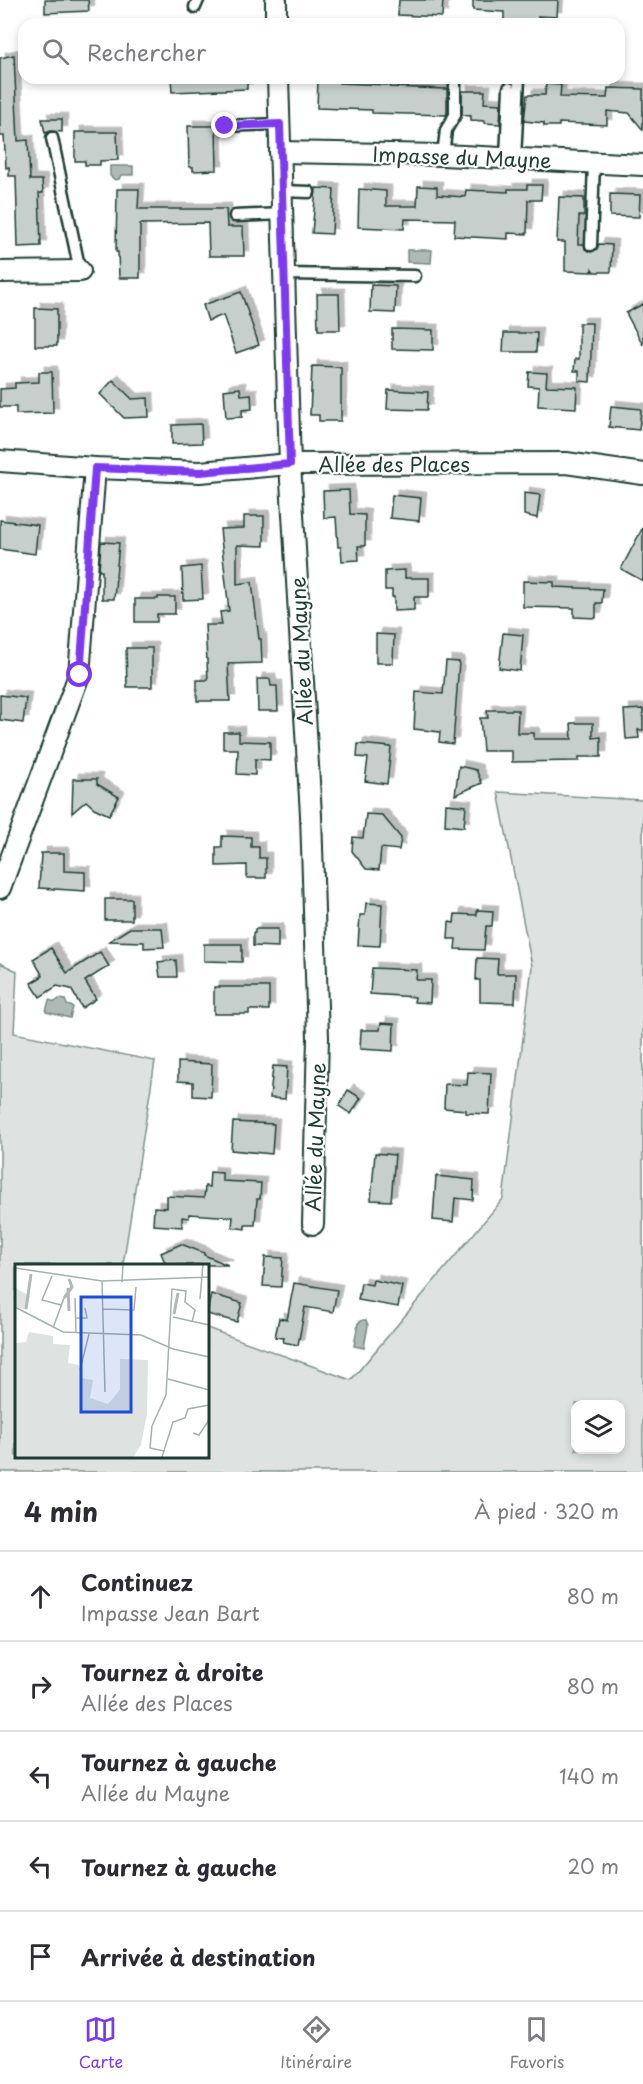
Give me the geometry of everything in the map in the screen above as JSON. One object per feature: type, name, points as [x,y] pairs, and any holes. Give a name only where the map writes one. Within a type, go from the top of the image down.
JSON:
[{"type":"street","points":[[276,0],[276,18]]},
{"type":"street","name":"Allée du Mayne","points":[[278,84],[290,464],[311,815],[318,1027],[313,1224]]},
{"type":"street","name":"Impasse du Mayne","points":[[280,152],[443,155],[643,165]]},
{"type":"street","points":[[0,272],[80,271]]},
{"type":"street","name":"Allée des Places","points":[[0,461],[200,472],[290,464],[566,463],[643,474]]},
{"type":"street","points":[[0,888],[80,675],[95,468]]},
{"type":"lane","points":[[443,155],[446,130],[455,115],[455,84]]},
{"type":"lane","points":[[511,158],[518,84]]},
{"type":"lane","points":[[509,88],[511,158]]},
{"type":"lane","points":[[225,126],[280,124]]},
{"type":"lane","points":[[52,138],[80,271]]},
{"type":"lane","points":[[591,244],[594,163]]},
{"type":"lane","points":[[282,191],[309,192]]},
{"type":"lane","points":[[235,216],[283,214]]},
{"type":"lane","points":[[284,274],[415,276]]},
{"type":"shaded area","points":[[110,166],[133,166],[133,175],[121,175],[115,180],[110,176]]},
{"type":"shaded area","points":[[407,250],[432,250],[431,263],[407,262]]},
{"type":"shaded area","points":[[498,792],[643,800],[643,1472],[0,1472],[0,963],[17,971],[14,1033],[155,1061],[123,1264],[15,1264],[15,1457],[208,1457],[208,1328],[351,1380],[503,1199],[532,966]]},
{"type":"shaded area","points":[[59,999],[65,1000],[67,1005],[73,1007],[70,1018],[46,1012],[49,1000],[55,1002]]},
{"type":"shaded area","points":[[366,1320],[368,1325],[364,1348],[354,1346],[358,1323]]},
{"type":"building","points":[[45,0],[88,0],[89,11],[45,13]]},
{"type":"building","points":[[399,0],[443,0],[442,17],[398,15]]},
{"type":"building","points":[[473,0],[558,0],[557,17],[504,18],[504,12],[473,10]]},
{"type":"building","points":[[14,55],[18,141],[28,140],[30,180],[42,180],[43,193],[39,193],[41,246],[18,247],[16,176],[9,176],[9,167],[6,168],[4,136],[0,136],[0,58]]},
{"type":"building","points":[[171,84],[247,84],[247,89],[172,92]]},
{"type":"building","points":[[318,84],[391,85],[390,87],[447,89],[446,115],[372,113],[372,110],[317,108]]},
{"type":"building","points":[[546,84],[561,85],[560,97],[607,98],[608,88],[643,89],[643,130],[629,113],[607,111],[607,125],[559,123],[559,126],[544,126],[544,123],[524,121],[527,95],[545,95]]},
{"type":"building","points":[[462,91],[485,91],[484,103],[501,104],[500,124],[471,120],[471,116],[462,115]]},
{"type":"building","points":[[42,119],[62,119],[62,132],[45,133]]},
{"type":"building","points":[[188,126],[216,126],[217,170],[193,171],[193,167],[189,167]]},
{"type":"building","points":[[75,132],[117,132],[118,160],[100,161],[100,165],[85,165],[85,161],[75,161]]},
{"type":"building","points":[[527,185],[542,185],[541,200],[528,200],[527,234],[508,233],[508,239],[454,236],[455,220],[405,219],[404,229],[358,227],[359,189],[386,191],[386,206],[417,206],[418,186],[437,187],[437,195],[465,197],[466,190],[508,192],[508,189],[527,189]]},
{"type":"building","points":[[316,188],[334,189],[332,234],[312,233]]},
{"type":"building","points":[[117,189],[139,189],[138,209],[226,209],[227,227],[243,227],[244,256],[209,256],[208,223],[140,224],[140,278],[119,278],[118,252],[116,252]]},
{"type":"building","points":[[610,194],[640,195],[639,217],[610,216]]},
{"type":"building","points":[[559,197],[584,198],[584,216],[579,216],[578,244],[584,244],[585,249],[591,252],[597,249],[599,244],[612,245],[611,272],[594,272],[592,269],[592,272],[565,271],[565,242],[557,242]]},
{"type":"building","points":[[371,285],[396,286],[395,313],[370,312]]},
{"type":"building","points":[[241,292],[259,345],[236,353],[223,315],[208,321],[203,305]]},
{"type":"building","points":[[317,294],[339,294],[340,330],[318,330]]},
{"type":"building","points":[[643,304],[643,345],[626,313]]},
{"type":"building","points":[[35,308],[57,309],[57,346],[35,346]]},
{"type":"building","points":[[579,323],[592,323],[590,382],[579,381],[579,371],[574,371],[575,359],[579,359]]},
{"type":"building","points":[[392,329],[433,330],[433,350],[392,349]]},
{"type":"building","points":[[504,333],[537,333],[536,352],[503,352]]},
{"type":"building","points":[[312,366],[341,367],[341,421],[319,421],[319,415],[310,415]]},
{"type":"building","points":[[39,372],[52,372],[53,413],[16,414],[16,407],[0,407],[0,389],[15,388],[15,383],[39,382]]},
{"type":"building","points":[[529,372],[547,373],[546,386],[577,387],[576,408],[538,406],[539,387],[528,386]]},
{"type":"building","points":[[113,380],[132,399],[148,398],[149,417],[124,418],[100,394]]},
{"type":"building","points":[[240,388],[241,395],[251,394],[252,409],[242,410],[242,417],[226,418],[224,390]]},
{"type":"building","points":[[388,390],[428,392],[427,410],[387,409]]},
{"type":"building","points":[[611,406],[641,409],[639,430],[609,427]]},
{"type":"building","points":[[201,424],[202,443],[172,444],[172,425]]},
{"type":"building","points":[[349,490],[350,514],[365,515],[365,546],[358,546],[359,560],[342,561],[341,547],[338,547],[336,517],[324,518],[323,491]]},
{"type":"building","points":[[524,493],[540,495],[537,518],[524,515]]},
{"type":"building","points":[[392,495],[421,498],[419,521],[390,518]]},
{"type":"building","points":[[244,516],[264,516],[264,546],[237,545],[237,584],[252,582],[259,639],[261,639],[262,663],[228,664],[230,701],[197,701],[197,680],[208,680],[205,625],[222,625],[220,612],[229,611],[220,529],[244,528]]},
{"type":"building","points":[[0,520],[38,525],[35,554],[0,549]]},
{"type":"building","points":[[643,527],[643,581],[621,569]]},
{"type":"building","points":[[101,542],[119,543],[114,599],[102,599],[102,571],[99,571]]},
{"type":"building","points":[[201,566],[203,599],[183,600],[182,568]]},
{"type":"building","points":[[405,570],[405,578],[429,578],[429,597],[414,597],[414,610],[394,611],[392,590],[385,590],[385,571]]},
{"type":"building","points":[[523,581],[554,582],[554,587],[603,589],[602,603],[596,603],[596,618],[574,617],[574,608],[523,607]]},
{"type":"building","points":[[158,597],[175,597],[175,614],[157,614],[157,622],[135,622],[135,599],[158,599]]},
{"type":"building","points":[[503,633],[523,635],[520,671],[499,668]]},
{"type":"building","points":[[376,634],[394,635],[393,663],[376,663]]},
{"type":"building","points":[[126,648],[152,648],[152,687],[127,687]]},
{"type":"building","points":[[446,661],[459,662],[453,744],[439,742],[440,732],[414,729],[416,692],[443,694]]},
{"type":"building","points":[[257,679],[270,679],[271,686],[277,686],[278,711],[258,711]]},
{"type":"building","points":[[0,695],[26,698],[23,723],[0,720]]},
{"type":"building","points":[[643,709],[643,730],[638,730],[639,738],[626,739],[624,710]]},
{"type":"building","points":[[487,710],[518,710],[517,733],[534,733],[534,739],[572,739],[571,723],[593,723],[593,738],[601,737],[601,757],[579,757],[579,761],[512,762],[512,751],[483,751],[480,718],[488,718]]},
{"type":"building","points":[[223,732],[239,732],[239,741],[270,742],[270,760],[255,759],[255,775],[237,774],[238,749],[223,749]]},
{"type":"building","points":[[358,744],[391,747],[387,784],[365,781],[368,758],[357,757]]},
{"type":"building","points":[[459,766],[476,770],[482,783],[455,795]]},
{"type":"building","points":[[73,779],[97,779],[97,784],[119,797],[109,815],[94,808],[86,801],[72,813]]},
{"type":"building","points":[[446,804],[466,806],[464,827],[445,825]]},
{"type":"building","points":[[366,814],[382,815],[401,838],[399,850],[381,848],[379,870],[366,869],[352,851],[353,837],[363,838]]},
{"type":"building","points":[[222,836],[251,837],[251,847],[259,847],[259,858],[266,858],[266,878],[247,878],[247,865],[216,866],[216,847],[222,847]]},
{"type":"building","points":[[41,853],[64,853],[64,871],[85,872],[85,891],[39,888]]},
{"type":"building","points":[[105,899],[132,899],[132,920],[105,920]]},
{"type":"building","points":[[366,903],[382,904],[380,946],[358,945],[360,915],[365,915]]},
{"type":"building","points":[[477,910],[493,911],[492,926],[486,926],[484,950],[455,949],[456,939],[448,939],[449,922],[454,923],[455,914],[477,915]]},
{"type":"building","points":[[130,928],[162,928],[164,947],[144,948],[144,942],[109,941]]},
{"type":"building","points":[[255,929],[278,929],[278,947],[253,946]]},
{"type":"building","points":[[204,944],[242,944],[242,962],[204,961]]},
{"type":"building","points":[[51,948],[67,973],[100,952],[109,966],[85,981],[96,999],[82,1008],[71,989],[57,986],[40,997],[31,983],[43,976],[33,959]]},
{"type":"building","points":[[477,958],[498,959],[497,974],[516,974],[515,1003],[480,1002],[480,980],[476,980]]},
{"type":"building","points":[[176,960],[177,977],[160,977],[158,962]]},
{"type":"building","points":[[372,968],[417,970],[416,980],[431,980],[430,1003],[414,1002],[415,997],[370,994]]},
{"type":"building","points":[[214,987],[269,987],[269,1010],[249,1010],[249,1014],[214,1014]]},
{"type":"building","points":[[381,1023],[394,1024],[393,1051],[360,1049],[361,1030],[380,1030]]},
{"type":"building","points":[[178,1062],[212,1064],[211,1097],[193,1096],[193,1082],[178,1081]]},
{"type":"building","points":[[273,1066],[287,1067],[285,1099],[270,1098]]},
{"type":"building","points":[[468,1072],[491,1073],[489,1114],[466,1113],[466,1110],[444,1108],[445,1084],[467,1085]]},
{"type":"building","points":[[348,1090],[361,1098],[351,1114],[339,1106]]},
{"type":"building","points":[[233,1122],[274,1124],[272,1154],[231,1150]]},
{"type":"building","points":[[375,1153],[395,1155],[391,1201],[371,1200]]},
{"type":"building","points":[[210,1172],[222,1173],[222,1181],[261,1183],[255,1225],[245,1225],[245,1229],[232,1227],[233,1217],[189,1214],[189,1218],[182,1217],[182,1227],[153,1225],[154,1207],[167,1208],[167,1196],[204,1198],[205,1186],[209,1187]]},
{"type":"building","points":[[436,1176],[474,1180],[473,1200],[455,1198],[453,1222],[433,1220]]},
{"type":"building","points":[[181,1244],[228,1265],[166,1264],[161,1253]]},
{"type":"building","points":[[265,1257],[283,1258],[281,1287],[263,1286]]},
{"type":"building","points":[[373,1280],[402,1286],[398,1307],[358,1300],[361,1283],[372,1285]]},
{"type":"building","points":[[294,1283],[337,1290],[333,1312],[305,1307],[298,1345],[283,1342],[284,1338],[275,1337],[279,1318],[287,1320]]},
{"type":"building","points":[[211,1294],[242,1303],[237,1322],[208,1314]]},
{"type":"route","points":[[80,675],[95,468],[200,472],[290,464],[280,124],[225,126]]}]
